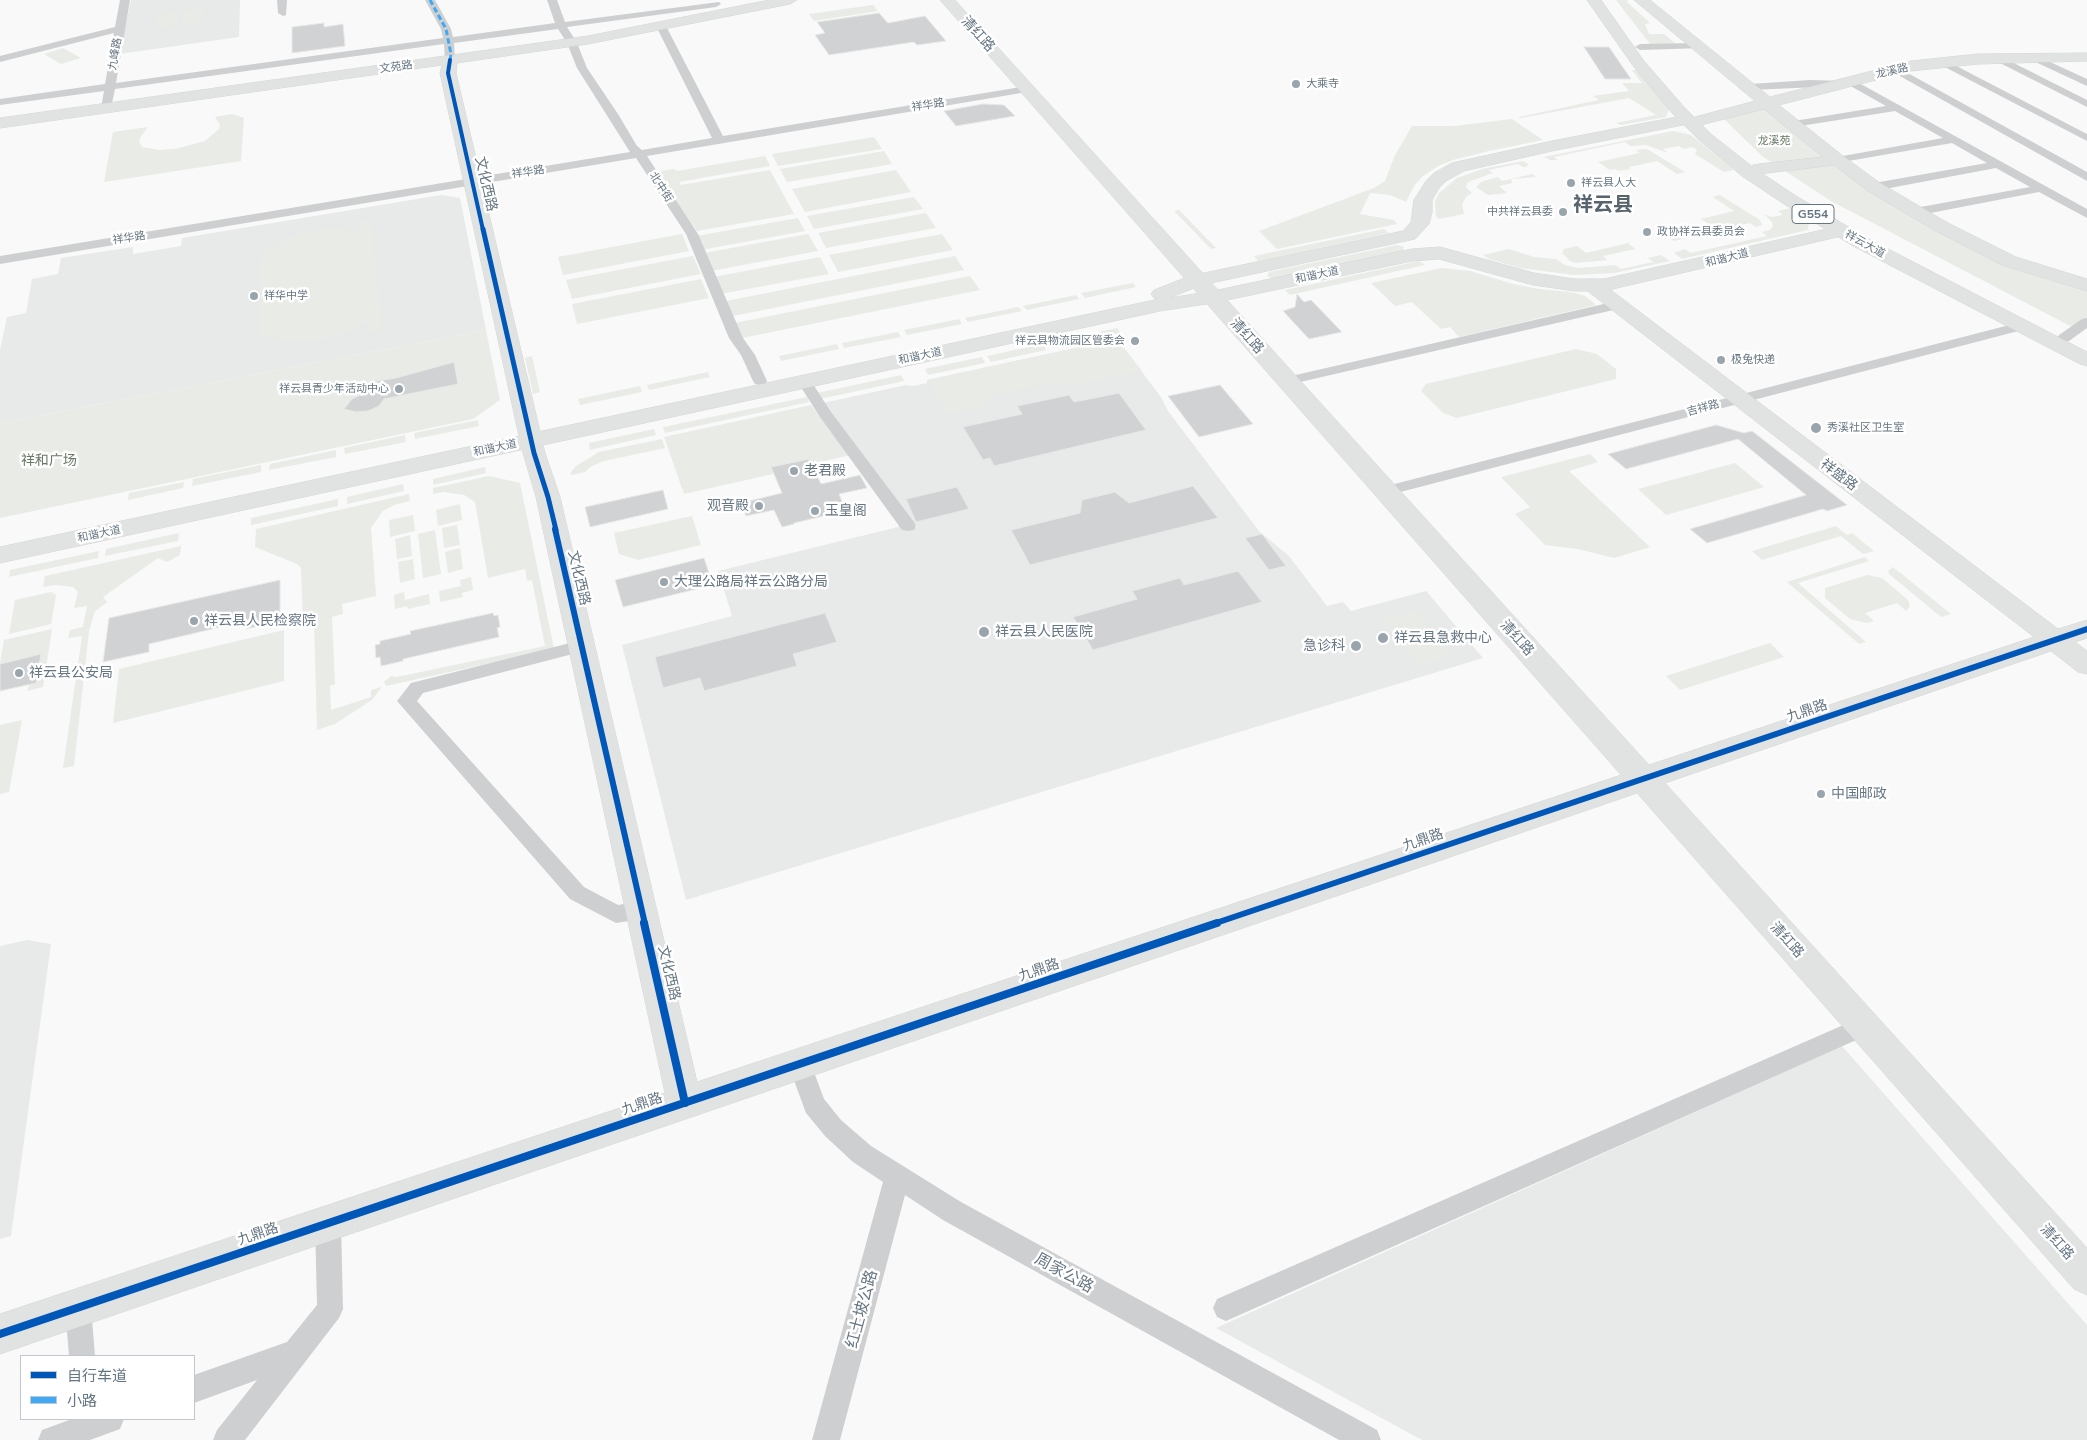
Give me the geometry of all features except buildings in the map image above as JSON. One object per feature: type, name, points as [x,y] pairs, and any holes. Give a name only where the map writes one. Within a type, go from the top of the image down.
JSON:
[{"type":"main road","name":"文苑路","points":[[0,123],[322,78],[451,57],[572,43],[662,26],[717,6],[790,0]]},
{"type":"main road","name":"清红路","points":[[947,0],[2087,1276]]},
{"type":"main road","name":"祥云大道","points":[[1594,0],[1639,64],[1694,120],[1718,149],[1748,172],[1840,231],[2027,324],[2064,338],[2087,350]]},
{"type":"main road","name":"祥云大道","points":[[1606,0],[1678,95],[1694,120],[1760,169],[1802,197],[1874,240],[2027,324],[2087,360]]},
{"type":"main road","points":[[1641,0],[1750,87],[1837,160],[1874,187],[1915,212],[2009,261],[2087,285]]},
{"type":"main road","name":"文化西路","points":[[451,57],[448,73],[472,181],[530,435],[548,497],[685,1103]]},
{"type":"main road","name":"龙溪路","points":[[1694,120],[1769,104],[1895,70],[1943,62],[1998,58],[2087,57]]},
{"type":"main road","points":[[1440,253],[1414,232],[1421,220],[1426,194],[1440,177],[1458,167],[1552,146],[1694,120]]},
{"type":"main road","points":[[1760,169],[1837,160]]},
{"type":"main road","name":"和谐大道","points":[[0,555],[760,381],[1153,297],[1412,255],[1440,253],[1527,277],[1575,285],[1592,285],[1622,282],[1840,231]]},
{"type":"main road","name":"和谐大道","points":[[0,543],[804,381],[1160,305],[1205,288],[1402,237],[1414,232]]},
{"type":"main road","name":"祥盛路","points":[[1592,285],[2087,664]]},
{"type":"main road","name":"九鼎路","points":[[0,1334],[2087,629]]},
{"type":"street","name":"九峰路","points":[[106,108],[110,87],[107,75],[120,29],[125,0]]},
{"type":"street","points":[[282,0],[283,13]]},
{"type":"street","points":[[430,0],[449,33],[451,57]]},
{"type":"street","name":"北中街","points":[[552,0],[552,15],[561,25],[572,43],[582,68],[613,114],[632,148],[639,153],[692,234],[736,338],[748,355],[760,381]]},
{"type":"street","points":[[0,102],[110,87],[449,33],[561,25],[717,6]]},
{"type":"street","points":[[662,26],[719,140]]},
{"type":"street","points":[[0,59],[120,29]]},
{"type":"street","points":[[1640,47],[1699,46]]},
{"type":"street","points":[[242,62],[321,54]]},
{"type":"street","points":[[321,54],[322,78]]},
{"type":"street","points":[[1998,58],[2087,104]]},
{"type":"street","points":[[2035,58],[2087,83]]},
{"type":"street","points":[[1943,62],[2087,138]]},
{"type":"street","points":[[1895,70],[2087,177]]},
{"type":"street","points":[[1750,87],[1846,82],[1897,107],[2087,214]]},
{"type":"street","name":"祥华路","points":[[0,260],[1026,89]]},
{"type":"street","points":[[1794,124],[1897,107]]},
{"type":"street","points":[[1837,160],[1954,140]]},
{"type":"street","points":[[1874,187],[1998,164]]},
{"type":"street","points":[[1915,212],[2041,188]]},
{"type":"street","points":[[1287,381],[1617,305]]},
{"type":"street","points":[[2064,338],[2087,322]]},
{"type":"street","name":"吉祥路","points":[[1386,491],[2027,324]]},
{"type":"street","points":[[804,381],[908,526]]},
{"type":"street","points":[[582,646],[417,688],[406,701],[577,893],[616,914],[642,910]]},
{"type":"street","points":[[1226,1308],[1864,1026]]},
{"type":"street","name":"周家公路","points":[[800,1064],[814,1105],[833,1128],[862,1154],[952,1212],[1368,1440]]},
{"type":"street","name":"红土坡公路","points":[[826,1440],[897,1177]]},
{"type":"street","points":[[227,1440],[330,1309],[328,1223]]},
{"type":"street","points":[[78,1307],[82,1355]]},
{"type":"street","points":[[195,1388],[297,1351]]},
{"type":"street","points":[[52,1440],[95,1426]]},
{"type":"shaded area","points":[[131,0],[240,0],[239,37],[119,54]]},
{"type":"shaded area","name":"祥华中学","points":[[441,195],[460,198],[486,330],[0,423],[0,350],[7,317],[26,313],[32,279],[58,274],[61,258],[133,247],[133,254],[181,246],[182,238]]},
{"type":"shaded area","name":"祥云县人民医院","points":[[1117,339],[1161,397],[1168,411],[1259,531],[1289,556],[1327,606],[1343,602],[1351,611],[1426,591],[1483,658],[686,900],[622,645],[732,616],[718,571],[902,526],[907,529],[917,527],[823,403],[906,385],[913,386],[927,383],[927,380]]},
{"type":"shaded area","points":[[27,940],[51,944],[11,1236],[0,1239],[0,946]]},
{"type":"shaded area","points":[[1842,1046],[2087,1325],[2087,1440],[1422,1440],[1216,1328]]},
{"type":"green space","points":[[1616,0],[1629,0],[1626,1],[1650,23],[1645,24],[1649,34],[1664,34],[1676,44],[1650,44]]},
{"type":"green space","points":[[873,5],[878,11],[814,21],[809,14]]},
{"type":"green space","points":[[204,9],[203,22],[182,25],[184,11]]},
{"type":"green space","points":[[179,12],[177,25],[156,28],[158,15]]},
{"type":"green space","points":[[63,48],[81,58],[61,64],[44,54]]},
{"type":"green space","points":[[1632,70],[1644,70],[1670,106],[1666,117],[1621,125],[1616,123],[1656,115],[1629,98],[1519,117],[1599,100],[1593,96],[1629,91],[1622,83],[1642,83]]},
{"type":"green space","name":"龙溪苑","points":[[1767,109],[1923,219],[2087,288],[2087,318],[2072,327],[1831,201],[1762,156],[1724,119]]},
{"type":"green space","points":[[232,114],[244,118],[241,161],[104,182],[113,132],[148,127],[139,142],[142,147],[159,150],[175,149],[205,141],[219,129],[220,125],[215,117]]},
{"type":"green space","points":[[1512,119],[1543,140],[1489,151],[1453,160],[1438,166],[1423,176],[1414,186],[1406,202],[1390,195],[1370,193],[1360,214],[1394,220],[1397,224],[1277,249],[1259,231],[1374,188],[1385,181],[1395,155],[1412,126],[1454,126]]},
{"type":"green space","points":[[1673,131],[1691,135],[1734,170],[1724,172],[1695,154],[1697,150],[1693,147],[1684,149],[1679,146],[1663,149],[1667,152],[1665,152],[1646,145],[1630,146],[1625,142],[1554,157],[1558,160],[1550,160],[1544,157]]},
{"type":"green space","points":[[874,137],[882,149],[778,166],[772,154]]},
{"type":"green space","points":[[1647,149],[1685,172],[1677,174],[1657,161],[1618,171],[1615,169],[1610,170],[1598,162],[1640,153],[1636,150]]},
{"type":"green space","points":[[884,151],[892,164],[787,182],[780,169]]},
{"type":"green space","points":[[765,156],[770,166],[679,182],[681,185],[770,170],[794,214],[697,231],[654,172],[674,169],[677,171]]},
{"type":"green space","points":[[1523,161],[1528,164],[1527,167],[1518,164],[1489,170],[1493,173],[1468,182],[1466,187],[1472,193],[1466,197],[1462,205],[1464,214],[1439,219],[1436,216],[1435,201],[1439,193],[1457,178],[1482,169]]},
{"type":"green space","points":[[896,170],[911,192],[805,212],[792,189]]},
{"type":"green space","points":[[1533,174],[1536,177],[1511,179],[1512,183],[1499,186],[1507,193],[1488,195],[1476,187],[1481,182],[1498,177],[1502,181]]},
{"type":"green space","points":[[1720,195],[1760,220],[1762,225],[1756,227],[1750,223],[1718,230],[1701,219],[1734,211],[1713,197]]},
{"type":"green space","points":[[914,197],[923,209],[814,229],[807,216]]},
{"type":"green space","points":[[1791,208],[1809,220],[1808,230],[1682,259],[1674,253],[1685,249],[1691,253],[1767,236],[1762,232],[1770,230],[1773,226],[1772,222],[1764,214],[1772,217],[1783,215],[1778,211]]},
{"type":"green space","points":[[1179,210],[1216,248],[1211,249],[1174,211]]},
{"type":"green space","points":[[926,213],[936,228],[826,248],[818,233]]},
{"type":"green space","points":[[798,218],[805,231],[701,250],[696,236]]},
{"type":"green space","points":[[371,220],[383,330],[369,333],[367,321],[346,333],[319,341],[292,342],[270,337],[259,339],[260,261],[265,252],[279,242],[302,232],[332,228],[359,231],[359,222]]},
{"type":"green space","points":[[1384,229],[1389,233],[1258,261],[1254,256]]},
{"type":"green space","points":[[1691,229],[1703,238],[1700,239],[1695,236],[1674,241],[1665,235]]},
{"type":"green space","points":[[682,234],[689,251],[563,275],[558,257]]},
{"type":"green space","points":[[808,234],[818,251],[711,271],[704,253]]},
{"type":"green space","points":[[942,234],[953,250],[838,272],[829,255]]},
{"type":"green space","points":[[1628,243],[1635,249],[1603,256],[1607,260],[1576,263],[1570,261],[1562,253],[1564,249],[1577,246],[1586,253]]},
{"type":"green space","points":[[1397,245],[1404,247],[1403,251],[1274,279],[1267,276],[1269,272]]},
{"type":"green space","points":[[1509,249],[1534,257],[1556,259],[1565,265],[1578,268],[1615,265],[1621,269],[1653,262],[1648,258],[1661,255],[1670,261],[1614,273],[1574,275],[1520,268],[1489,259],[1483,255]]},
{"type":"green space","points":[[693,256],[701,274],[572,299],[566,280]]},
{"type":"green space","points":[[955,256],[964,270],[733,316],[726,301]]},
{"type":"green space","points":[[820,257],[829,274],[720,294],[713,277]]},
{"type":"green space","points":[[1419,261],[1425,265],[1290,295],[1285,290]]},
{"type":"green space","points":[[1442,268],[1470,271],[1513,284],[1539,289],[1571,292],[1585,296],[1596,305],[1459,337],[1450,327],[1441,329],[1412,302],[1395,306],[1371,283]]},
{"type":"green space","points":[[970,276],[980,290],[742,338],[735,323]]},
{"type":"green space","points":[[701,279],[709,298],[577,324],[572,304]]},
{"type":"green space","points":[[1133,283],[1136,287],[1085,298],[1081,293]]},
{"type":"green space","points":[[1076,295],[1079,299],[1027,310],[1023,306]]},
{"type":"green space","points":[[1018,307],[1022,311],[968,322],[965,318]]},
{"type":"green space","points":[[959,319],[962,324],[907,335],[904,330]]},
{"type":"green space","points":[[1117,328],[1121,333],[1053,348],[1049,343]]},
{"type":"green space","name":"祥和广场","points":[[486,330],[500,400],[473,419],[0,518],[0,423]]},
{"type":"green space","points":[[898,332],[901,337],[844,348],[842,343]]},
{"type":"green space","points":[[1117,339],[1142,371],[1072,386],[1061,383],[1049,383],[996,394],[986,400],[981,407],[948,414],[927,380]]},
{"type":"green space","points":[[837,344],[839,349],[781,361],[779,356]]},
{"type":"green space","points":[[1043,344],[1046,350],[991,362],[987,356]]},
{"type":"green space","points":[[1576,349],[1597,354],[1616,369],[1616,379],[1457,418],[1443,413],[1421,391],[1426,384]]},
{"type":"green space","points":[[532,356],[540,392],[533,394],[525,358]]},
{"type":"green space","points":[[982,357],[985,363],[928,375],[925,369]]},
{"type":"green space","points":[[708,372],[710,377],[649,390],[647,385]]},
{"type":"green space","points":[[901,375],[904,381],[820,399],[817,393]]},
{"type":"green space","points":[[640,386],[642,392],[580,405],[578,399]]},
{"type":"green space","points":[[807,397],[809,402],[665,433],[663,427]]},
{"type":"green space","points":[[811,405],[851,455],[811,464],[809,459],[772,467],[773,474],[684,494],[664,437]]},
{"type":"green space","points":[[478,420],[479,426],[415,439],[414,433]]},
{"type":"green space","points":[[654,429],[656,435],[590,450],[589,443]]},
{"type":"green space","points":[[405,435],[406,442],[345,454],[344,448]]},
{"type":"green space","points":[[662,439],[665,448],[604,461],[590,467],[585,472],[571,475],[576,466],[599,452]]},
{"type":"green space","points":[[336,450],[336,457],[269,470],[270,464]]},
{"type":"green space","points":[[1590,454],[1598,462],[1569,471],[1650,547],[1614,558],[1578,549],[1545,545],[1515,514],[1530,507],[1501,477]]},
{"type":"green space","points":[[1735,463],[1764,487],[1666,515],[1638,489]]},
{"type":"green space","points":[[261,465],[261,472],[192,486],[193,479]]},
{"type":"green space","points":[[485,467],[486,473],[433,485],[433,479]]},
{"type":"green space","points":[[489,476],[520,483],[554,649],[386,686],[384,682],[391,676],[397,677],[545,646],[532,580],[527,581],[525,569],[488,578],[475,502],[464,495],[443,492],[433,494],[433,488]]},
{"type":"green space","points":[[184,482],[183,488],[128,500],[129,493]]},
{"type":"green space","points":[[403,484],[404,491],[347,504],[347,497]]},
{"type":"green space","points":[[409,494],[410,501],[394,505],[383,511],[371,528],[376,596],[342,604],[343,614],[332,617],[335,684],[330,686],[331,710],[371,697],[371,690],[382,687],[372,700],[335,724],[317,730],[314,621],[303,623],[301,568],[297,564],[255,547],[256,529]]},
{"type":"green space","points":[[338,499],[338,506],[251,525],[251,518]]},
{"type":"green space","points":[[460,504],[462,520],[438,526],[436,510]]},
{"type":"green space","points":[[413,515],[415,531],[390,537],[389,520]]},
{"type":"green space","points":[[692,516],[701,545],[638,560],[619,554],[614,533]]},
{"type":"green space","points":[[457,525],[460,545],[444,548],[442,528]]},
{"type":"green space","points":[[1836,526],[1847,535],[1852,533],[1874,551],[1863,554],[1841,536],[1762,560],[1752,551]]},
{"type":"green space","points":[[435,530],[441,574],[423,578],[418,534]]},
{"type":"green space","points":[[179,533],[178,541],[105,556],[106,549]]},
{"type":"green space","points":[[410,535],[412,556],[397,559],[395,539]]},
{"type":"green space","points":[[181,546],[180,555],[167,562],[158,558],[103,597],[107,602],[95,611],[89,631],[74,766],[63,768],[82,636],[68,638],[70,630],[83,627],[87,606],[74,608],[78,592],[73,587],[55,585],[43,587],[45,576]]},
{"type":"green space","points":[[460,548],[463,569],[448,573],[445,552]]},
{"type":"green space","points":[[99,551],[98,558],[9,577],[10,570]]},
{"type":"green space","points":[[1865,557],[1869,561],[1798,583],[1866,642],[1859,644],[1787,582]]},
{"type":"green space","points":[[413,559],[415,579],[400,583],[398,562]]},
{"type":"green space","points":[[1893,567],[1951,614],[1941,617],[1889,574],[1888,571]]},
{"type":"green space","points":[[1867,575],[1882,578],[1908,600],[1910,606],[1906,611],[1897,603],[1865,613],[1874,621],[1867,623],[1850,619],[1825,598],[1825,588]]},
{"type":"green space","points":[[471,577],[473,590],[462,593],[463,597],[440,602],[439,591],[461,586],[460,580]]},
{"type":"green space","points":[[51,592],[56,595],[51,624],[9,634],[15,600]]},
{"type":"green space","points":[[404,592],[405,600],[429,594],[430,604],[408,609],[407,606],[395,609],[394,595]]},
{"type":"green space","points":[[1416,610],[1454,655],[1420,665],[1383,619]]},
{"type":"green space","points":[[52,629],[43,687],[27,691],[40,655],[0,664],[4,640]]},
{"type":"green space","points":[[284,630],[284,681],[113,723],[119,669]]},
{"type":"green space","points":[[1770,643],[1784,657],[1680,690],[1666,676]]},
{"type":"green space","points":[[22,720],[9,792],[0,794],[0,725]]},
{"type":"marked path","points":[[430,0],[446,29],[451,54],[450,60]]},
{"type":"cycle path","points":[[450,60],[448,73],[534,453],[548,497],[685,1103]]},
{"type":"cycle path","points":[[0,1334],[2087,629]]},
{"type":"place","name":"大乘寺","points":[[1296,84]]},
{"type":"place","name":"祥云县人大","points":[[1571,183]]},
{"type":"place","name":"中共祥云县委","points":[[1563,212]]},
{"type":"place","name":"政协祥云县委员会","points":[[1647,232]]},
{"type":"place","name":"祥华中学","points":[[254,296]]},
{"type":"place","name":"祥云县物流园区管委会","points":[[1135,341]]},
{"type":"place","name":"极兔快递","points":[[1721,360]]},
{"type":"place","name":"祥云县青少年活动中心","points":[[399,389]]},
{"type":"place","name":"秀溪社区卫生室","points":[[1816,428]]},
{"type":"place","name":"老君殿","points":[[794,471]]},
{"type":"place","name":"观音殿","points":[[759,506]]},
{"type":"place","name":"玉皇阁","points":[[815,511]]},
{"type":"place","name":"大理公路局祥云公路分局","points":[[664,582]]},
{"type":"place","name":"祥云县人民检察院","points":[[194,621]]},
{"type":"place","name":"祥云县人民医院","points":[[984,632]]},
{"type":"place","name":"祥云县急救中心","points":[[1383,638]]},
{"type":"place","name":"急诊科","points":[[1356,646]]},
{"type":"place","name":"祥云县公安局","points":[[19,673]]},
{"type":"place","name":"中国邮政","points":[[1821,794]]},
{"type":"district","name":"祥云县","points":[[1603,205]]}]
